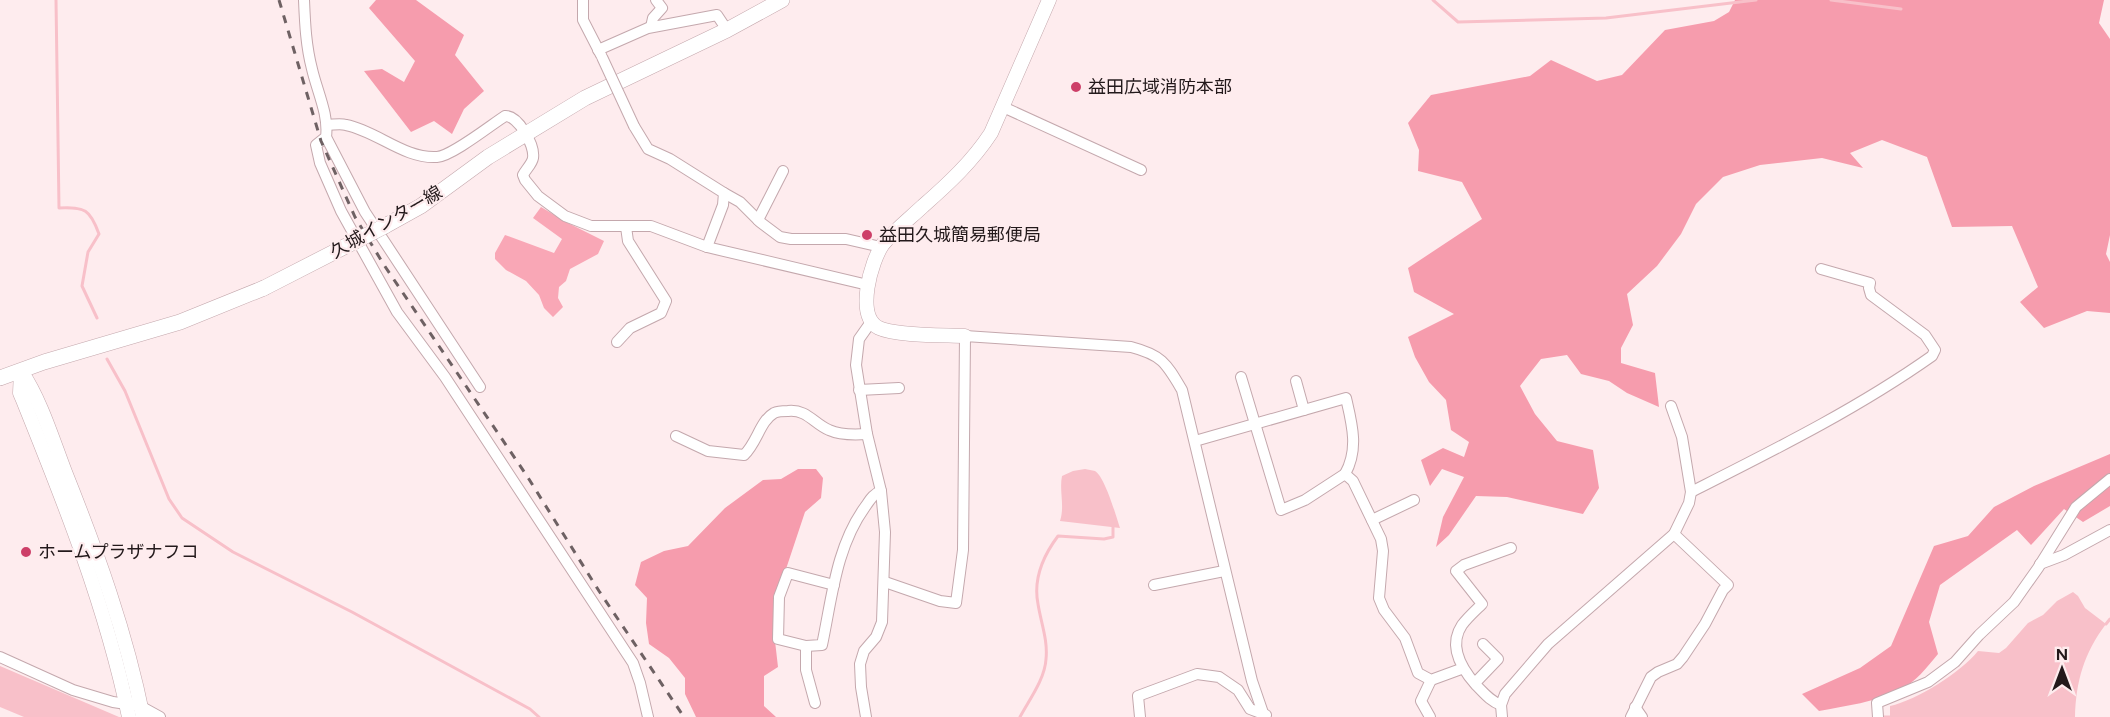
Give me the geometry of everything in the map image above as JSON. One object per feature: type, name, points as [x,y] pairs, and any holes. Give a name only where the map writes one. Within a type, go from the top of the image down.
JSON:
[{"type":"main road","name":"久城インター線","points":[[0,378],[180,322],[264,288],[421,206],[488,157],[585,98],[727,30],[782,0]]},
{"type":"street","points":[[304,0],[305,32],[311,68],[327,125],[326,137],[365,212],[480,387]]},
{"type":"street","points":[[583,0],[583,20],[634,126],[648,148],[740,202],[780,237],[846,239],[881,247]]},
{"type":"street","points":[[651,27],[653,18],[662,8],[656,0]]},
{"type":"street","points":[[1049,0],[991,133],[978,153],[961,172],[897,228],[881,247],[868,285],[866,305],[871,322],[879,328],[893,332],[1131,347],[1152,353],[1169,367],[1182,390],[1252,681],[1266,715]]},
{"type":"street","points":[[600,54],[651,27],[717,15],[727,30]]},
{"type":"street","points":[[1003,107],[1141,170]]},
{"type":"street","points":[[327,125],[345,124],[389,144],[438,157],[450,152],[504,116],[513,117],[525,133],[534,155],[523,175],[525,180],[538,196],[565,216],[591,226],[651,226],[707,247],[868,285]]},
{"type":"street","points":[[326,137],[316,145],[320,163],[341,212],[363,252],[397,312],[444,377],[633,663],[648,717]]},
{"type":"street","points":[[758,220],[783,171]]},
{"type":"street","points":[[707,247],[723,205],[724,193]]},
{"type":"street","points":[[617,342],[630,328],[661,313],[666,301],[628,241],[626,227]]},
{"type":"street","points":[[1691,492],[1860,403],[1932,356],[1935,350],[1925,335],[1871,295],[1870,283],[1821,269]]},
{"type":"street","points":[[866,717],[860,664],[864,651],[876,637],[882,622],[885,582],[885,532],[881,491],[867,434],[856,365],[859,339],[871,322]]},
{"type":"street","points":[[885,582],[940,601],[956,603],[963,550],[965,336]]},
{"type":"street","points":[[21,371],[35,395],[114,601],[135,711]]},
{"type":"street","points":[[1195,441],[1255,425],[1346,398],[1354,430],[1350,465],[1345,474],[1305,500],[1281,510],[1255,425],[1241,377]]},
{"type":"street","points":[[1296,381],[1304,410]]},
{"type":"street","points":[[859,390],[899,388]]},
{"type":"street","points":[[1502,717],[1505,694],[1548,644],[1674,534],[1689,503],[1691,492],[1682,437],[1671,406]]},
{"type":"street","points":[[676,436],[708,451],[744,455],[752,448],[766,421],[775,412],[796,410],[804,412],[819,426],[832,432],[867,434]]},
{"type":"street","points":[[1345,474],[1353,481],[1381,539],[1383,551],[1379,598],[1384,610],[1404,638],[1418,673],[1431,680]]},
{"type":"street","points":[[1878,717],[1877,703],[1928,682],[1955,662],[1979,635],[2014,602],[2076,507],[2110,479]]},
{"type":"street","points":[[834,585],[788,573],[780,597],[778,639],[806,646],[822,645],[842,550],[857,518],[874,494],[881,491]]},
{"type":"street","points":[[1372,520],[1414,500]]},
{"type":"street","points":[[2040,564],[2064,555],[2110,530]]},
{"type":"street","points":[[1642,717],[1633,712],[1651,677],[1677,664],[1683,657],[1728,585],[1674,534]]},
{"type":"street","points":[[1502,705],[1493,702],[1461,669],[1456,640],[1462,626],[1482,604],[1456,571],[1464,565],[1511,548]]},
{"type":"street","points":[[1154,585],[1224,571]]},
{"type":"street","points":[[1474,683],[1498,659],[1483,644]]},
{"type":"street","points":[[806,646],[806,669],[815,703]]},
{"type":"street","points":[[0,657],[73,690],[160,717]]},
{"type":"street","points":[[1430,717],[1421,702],[1431,680],[1461,669]]},
{"type":"street","points":[[1140,717],[1138,696],[1197,674],[1220,677],[1238,690],[1251,709],[1266,715]]},
{"type":"shaded area","points":[[376,0],[416,0],[464,35],[455,55],[484,91],[464,109],[452,134],[434,121],[411,132],[364,71],[382,69],[404,82],[415,61],[369,8]]},
{"type":"shaded area","points":[[1735,0],[2104,0],[2099,23],[2110,39],[2110,235],[2106,254],[2110,262],[2110,313],[2087,311],[2044,328],[2020,302],[2038,287],[2012,226],[1952,227],[1927,157],[1882,140],[1850,153],[1863,168],[1822,158],[1760,165],[1723,177],[1696,204],[1681,234],[1657,266],[1627,294],[1633,325],[1621,348],[1621,363],[1655,373],[1659,407],[1627,393],[1609,381],[1581,374],[1567,355],[1541,359],[1520,386],[1535,414],[1557,441],[1593,450],[1599,488],[1583,514],[1507,497],[1476,496],[1449,535],[1436,547],[1443,517],[1464,477],[1442,469],[1430,486],[1421,460],[1443,448],[1464,457],[1469,442],[1451,430],[1446,400],[1429,382],[1415,357],[1408,337],[1454,314],[1414,292],[1408,268],[1482,219],[1462,182],[1418,171],[1419,150],[1408,123],[1431,95],[1530,76],[1551,60],[1597,81],[1622,75],[1665,30],[1714,21],[1729,12]]},
{"type":"shaded area","points":[[541,207],[604,241],[598,254],[570,269],[566,281],[559,287],[558,298],[563,307],[553,317],[544,308],[539,295],[526,281],[506,270],[495,259],[495,253],[505,235],[554,253],[562,239],[533,218]]},
{"type":"shaded area","points":[[2110,454],[2110,506],[2083,522],[2064,509],[2031,545],[2017,530],[1940,585],[1929,622],[1938,654],[1911,683],[1881,698],[1819,711],[1802,694],[1860,668],[1891,646],[1934,546],[1968,536],[1994,507],[2034,486]]},
{"type":"shaded area","points":[[798,469],[816,469],[823,478],[821,498],[805,512],[777,596],[775,641],[778,667],[764,676],[764,706],[776,717],[696,717],[685,694],[685,678],[669,658],[649,644],[646,623],[647,598],[635,585],[641,562],[664,551],[688,546],[725,508],[763,480],[781,479]]},
{"type":"shaded area","points":[[1085,469],[1095,471],[1103,481],[1120,528],[1060,521],[1062,476]]},
{"type":"shaded area","points":[[2073,592],[2085,608],[2106,624],[2092,646],[2079,679],[2075,717],[1890,717],[1890,706],[1913,698],[1937,684],[1960,668],[1978,651],[1999,653],[2028,623],[2043,615],[2057,601]]},
{"type":"shaded area","points":[[0,666],[119,717],[24,717],[0,707]]},
{"type":"waterway","points":[[56,0],[59,208],[75,208],[85,211],[93,219],[99,234],[88,252],[82,286],[97,318]]},
{"type":"waterway","points":[[1433,0],[1458,22],[1606,18],[1756,0]]},
{"type":"waterway","points":[[1831,0],[1901,9]]},
{"type":"waterway","points":[[107,359],[125,391],[169,499],[182,518],[233,552],[352,612],[530,709],[539,717]]},
{"type":"waterway","points":[[1020,717],[1040,682],[1045,667],[1046,645],[1037,595],[1040,568],[1058,536],[1104,539],[1113,537],[1113,527]]},
{"type":"waterway","points":[[2106,624],[2110,619]]},
{"type":"waterway","points":[[1882,717],[1890,717]]},
{"type":"railway","points":[[279,0],[321,141],[355,217],[384,265],[527,476],[599,591],[684,717]]},
{"type":"place","name":"益田広域消防本部","points":[[1076,87]]},
{"type":"place","name":"益田久城簡易郵便局","points":[[867,235]]},
{"type":"place","name":"ホームプラザナフコ","points":[[26,552]]}]
